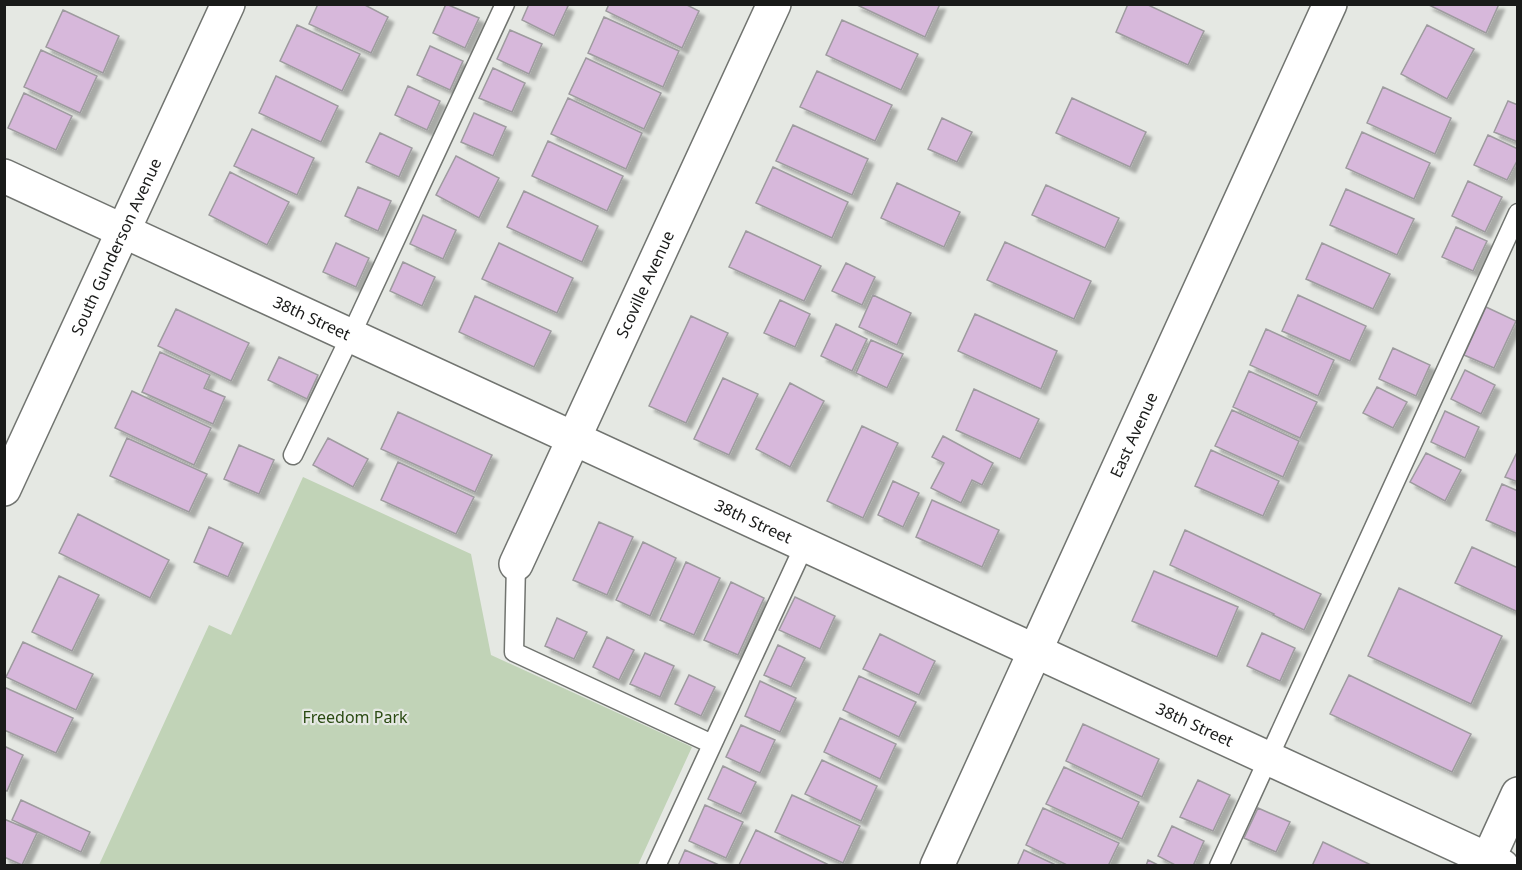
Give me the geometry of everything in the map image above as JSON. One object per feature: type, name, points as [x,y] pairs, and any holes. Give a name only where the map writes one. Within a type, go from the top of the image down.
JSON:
[{"type":"street","name":"South Gunderson Avenue","points":[[4,489],[228,4]]},
{"type":"street","name":"Scoville Avenue","points":[[516,564],[774,4]]},
{"type":"street","name":"East Avenue","points":[[937,866],[1330,4]]},
{"type":"street","name":"38th Street","points":[[4,176],[1269,758],[1492,863]]},
{"type":"street","points":[[1492,863],[1518,794]]},
{"type":"lane","points":[[293,455],[506,4]]},
{"type":"lane","points":[[1219,866],[1518,213]]},
{"type":"lane","points":[[656,866],[805,544]]},
{"type":"lane","points":[[516,564],[513,652],[712,744]]},
{"type":"green space","name":"Freedom Park","points":[[303,477],[471,554],[491,655],[692,747],[638,865],[99,865],[209,625],[231,635]]},
{"type":"building","points":[[318,4],[363,4],[388,17],[371,53],[309,24]]},
{"type":"building","points":[[446,4],[479,18],[465,48],[433,33]]},
{"type":"building","points":[[529,4],[568,6],[554,36],[522,20]]},
{"type":"building","points":[[609,4],[685,4],[699,11],[682,48],[606,11]]},
{"type":"building","points":[[855,4],[940,4],[925,37]]},
{"type":"building","points":[[1128,4],[1146,4],[1204,31],[1188,65],[1116,32]]},
{"type":"building","points":[[1427,4],[1499,4],[1486,33]]},
{"type":"building","points":[[63,10],[119,36],[103,73],[46,47]]},
{"type":"building","points":[[604,17],[679,51],[663,87],[588,53]]},
{"type":"building","points":[[842,20],[918,54],[901,90],[826,55]]},
{"type":"building","points":[[297,25],[360,54],[342,91],[280,61]]},
{"type":"building","points":[[1427,25],[1474,49],[1447,99],[1401,74]]},
{"type":"building","points":[[510,30],[542,44],[529,74],[497,59]]},
{"type":"building","points":[[430,46],[463,61],[450,90],[417,75]]},
{"type":"building","points":[[41,50],[97,76],[80,113],[24,87]]},
{"type":"building","points":[[586,58],[661,93],[644,129],[569,94]]},
{"type":"building","points":[[493,68],[525,83],[512,112],[479,98]]},
{"type":"building","points":[[817,71],[892,105],[875,141],[800,107]]},
{"type":"building","points":[[276,76],[338,106],[321,142],[259,113]]},
{"type":"building","points":[[408,86],[440,101],[427,130],[395,115]]},
{"type":"building","points":[[1383,87],[1451,118],[1435,154],[1367,123]]},
{"type":"building","points":[[24,93],[72,116],[56,150],[8,128]]},
{"type":"building","points":[[568,98],[642,133],[626,169],[551,134]]},
{"type":"building","points":[[1072,98],[1146,132],[1130,167],[1056,133]]},
{"type":"building","points":[[1508,101],[1518,105],[1518,142],[1494,132]]},
{"type":"building","points":[[474,113],[506,127],[493,156],[461,142]]},
{"type":"building","points":[[942,118],[972,132],[957,162],[928,149]]},
{"type":"building","points":[[793,125],[868,159],[852,195],[776,161]]},
{"type":"building","points":[[252,129],[314,158],[297,195],[234,166]]},
{"type":"building","points":[[1362,132],[1430,163],[1414,199],[1346,168]]},
{"type":"building","points":[[380,133],[412,148],[399,177],[366,162]]},
{"type":"building","points":[[1488,135],[1518,149],[1518,159],[1507,180],[1474,165]]},
{"type":"building","points":[[548,141],[623,176],[607,211],[532,176]]},
{"type":"building","points":[[456,156],[499,178],[479,218],[436,195]]},
{"type":"building","points":[[773,167],[848,202],[832,238],[756,203]]},
{"type":"building","points":[[230,172],[289,202],[267,245],[209,215]]},
{"type":"building","points":[[1468,181],[1502,197],[1485,232],[1452,216]]},
{"type":"building","points":[[897,183],[960,212],[944,247],[881,218]]},
{"type":"building","points":[[1046,185],[1119,218],[1105,248],[1032,215]]},
{"type":"building","points":[[358,187],[391,201],[378,231],[345,216]]},
{"type":"building","points":[[1346,189],[1414,219],[1397,255],[1330,225]]},
{"type":"building","points":[[524,191],[598,226],[582,262],[507,227]]},
{"type":"building","points":[[423,215],[456,230],[443,259],[410,244]]},
{"type":"building","points":[[1456,227],[1487,241],[1473,271],[1442,257]]},
{"type":"building","points":[[746,231],[821,266],[804,301],[729,267]]},
{"type":"building","points":[[1005,242],[1091,281],[1074,319],[987,280]]},
{"type":"building","points":[[336,243],[369,258],[356,287],[323,272]]},
{"type":"building","points":[[499,243],[573,278],[557,313],[482,279]]},
{"type":"building","points":[[1322,243],[1390,274],[1373,309],[1306,279]]},
{"type":"building","points":[[403,262],[435,277],[422,306],[390,291]]},
{"type":"building","points":[[846,263],[875,277],[862,305],[832,291]]},
{"type":"building","points":[[873,295],[911,313],[897,345],[859,327]]},
{"type":"building","points":[[1298,295],[1366,326],[1350,361],[1282,331]]},
{"type":"building","points":[[475,296],[551,331],[534,367],[459,332]]},
{"type":"building","points":[[780,300],[810,314],[795,347],[764,333]]},
{"type":"building","points":[[1486,307],[1516,321],[1494,368],[1464,355]]},
{"type":"building","points":[[176,309],[249,343],[231,381],[158,346]]},
{"type":"building","points":[[975,314],[1057,351],[1041,389],[958,351]]},
{"type":"building","points":[[691,316],[728,333],[686,423],[649,406]]},
{"type":"building","points":[[836,324],[867,339],[852,371],[821,356]]},
{"type":"building","points":[[1266,329],[1334,360],[1318,396],[1250,365]]},
{"type":"building","points":[[871,340],[903,354],[887,388],[856,373]]},
{"type":"building","points":[[1393,348],[1430,365],[1416,396],[1379,379]]},
{"type":"building","points":[[160,352],[210,375],[204,388],[225,397],[213,424],[142,392]]},
{"type":"building","points":[[279,357],[318,375],[307,399],[268,380]]},
{"type":"building","points":[[1465,370],[1495,385],[1481,414],[1451,399]]},
{"type":"building","points":[[1249,371],[1317,402],[1300,438],[1233,407]]},
{"type":"building","points":[[723,378],[758,394],[729,455],[694,439]]},
{"type":"building","points":[[790,383],[824,401],[790,467],[756,449]]},
{"type":"building","points":[[1377,387],[1407,402],[1393,428],[1363,413]]},
{"type":"building","points":[[974,389],[1039,419],[1020,459],[956,430]]},
{"type":"building","points":[[132,391],[211,428],[194,465],[115,428]]},
{"type":"building","points":[[1232,410],[1299,441],[1283,477],[1215,446]]},
{"type":"building","points":[[1445,411],[1479,427],[1465,458],[1431,442]]},
{"type":"building","points":[[398,412],[492,455],[475,492],[381,449]]},
{"type":"building","points":[[862,426],[898,443],[863,518],[827,501]]},
{"type":"building","points":[[943,436],[993,463],[982,485],[972,480],[961,503],[931,488],[944,463],[932,457]]},
{"type":"building","points":[[127,438],[207,474],[189,512],[110,476]]},
{"type":"building","points":[[328,438],[368,459],[353,487],[313,465]]},
{"type":"building","points":[[239,445],[274,460],[259,494],[224,479]]},
{"type":"building","points":[[1211,450],[1279,481],[1263,516],[1195,486]]},
{"type":"building","points":[[1518,450],[1518,482],[1505,477]]},
{"type":"building","points":[[1426,453],[1461,470],[1445,501],[1410,482]]},
{"type":"building","points":[[398,462],[474,497],[456,534],[381,500]]},
{"type":"building","points":[[893,481],[919,493],[903,527],[878,515]]},
{"type":"building","points":[[1502,484],[1518,491],[1518,534],[1486,520]]},
{"type":"building","points":[[932,500],[999,530],[982,567],[916,537]]},
{"type":"building","points":[[78,514],[169,560],[150,598],[59,553]]},
{"type":"building","points":[[599,522],[633,537],[607,595],[573,580]]},
{"type":"building","points":[[209,527],[243,543],[228,577],[194,562]]},
{"type":"building","points":[[1185,530],[1321,594],[1304,630],[1170,565]]},
{"type":"building","points":[[643,542],[676,558],[650,616],[616,600]]},
{"type":"building","points":[[1472,547],[1518,568],[1518,612],[1455,583]]},
{"type":"building","points":[[686,562],[720,578],[694,635],[660,620]]},
{"type":"building","points":[[1154,571],[1238,607],[1217,657],[1132,621]]},
{"type":"building","points":[[59,576],[99,595],[72,651],[32,632]]},
{"type":"building","points":[[731,582],[764,598],[738,655],[704,640]]},
{"type":"building","points":[[1399,588],[1502,636],[1471,704],[1368,656]]},
{"type":"building","points":[[795,597],[835,616],[820,649],[779,630]]},
{"type":"building","points":[[557,618],[587,632],[574,659],[545,646]]},
{"type":"building","points":[[1262,633],[1295,648],[1280,681],[1247,666]]},
{"type":"building","points":[[880,634],[935,661],[919,695],[863,669]]},
{"type":"building","points":[[607,637],[634,650],[619,680],[593,667]]},
{"type":"building","points":[[23,642],[93,674],[76,710],[6,677]]},
{"type":"building","points":[[778,645],[805,658],[791,687],[764,675]]},
{"type":"building","points":[[645,653],[674,666],[660,697],[630,684]]},
{"type":"building","points":[[689,675],[715,687],[701,716],[675,704]]},
{"type":"building","points":[[1349,675],[1471,734],[1452,772],[1330,714]]},
{"type":"building","points":[[859,676],[916,702],[899,737],[843,710]]},
{"type":"building","points":[[760,681],[796,698],[780,732],[745,716]]},
{"type":"building","points":[[4,687],[73,718],[56,753],[4,730]]},
{"type":"building","points":[[840,718],[896,744],[880,779],[824,752]]},
{"type":"building","points":[[1083,724],[1159,759],[1142,797],[1066,761]]},
{"type":"building","points":[[741,725],[775,740],[760,773],[726,757]]},
{"type":"building","points":[[4,746],[23,755],[7,791],[4,790]]},
{"type":"building","points":[[822,760],[877,786],[861,821],[805,794]]},
{"type":"building","points":[[723,766],[756,782],[741,814],[708,799]]},
{"type":"building","points":[[1064,767],[1139,802],[1122,839],[1046,804]]},
{"type":"building","points":[[1198,780],[1230,795],[1213,831],[1180,817]]},
{"type":"building","points":[[792,795],[860,826],[843,863],[775,832]]},
{"type":"building","points":[[21,800],[90,832],[81,852],[12,820]]},
{"type":"building","points":[[705,805],[743,822],[726,858],[689,841]]},
{"type":"building","points":[[1043,808],[1119,843],[1108,866],[1069,866],[1026,845]]},
{"type":"building","points":[[1258,808],[1290,822],[1276,852],[1244,838]]},
{"type":"building","points":[[4,819],[37,833],[22,865],[4,857]]},
{"type":"building","points":[[1172,826],[1204,841],[1193,866],[1177,866],[1158,856]]},
{"type":"building","points":[[756,830],[831,866],[739,865]]},
{"type":"building","points":[[1323,842],[1373,866],[1312,866]]},
{"type":"building","points":[[685,850],[719,865],[678,866]]},
{"type":"building","points":[[1024,850],[1058,866],[1017,866]]},
{"type":"building","points":[[1148,860],[1160,866],[1146,866]]}]
